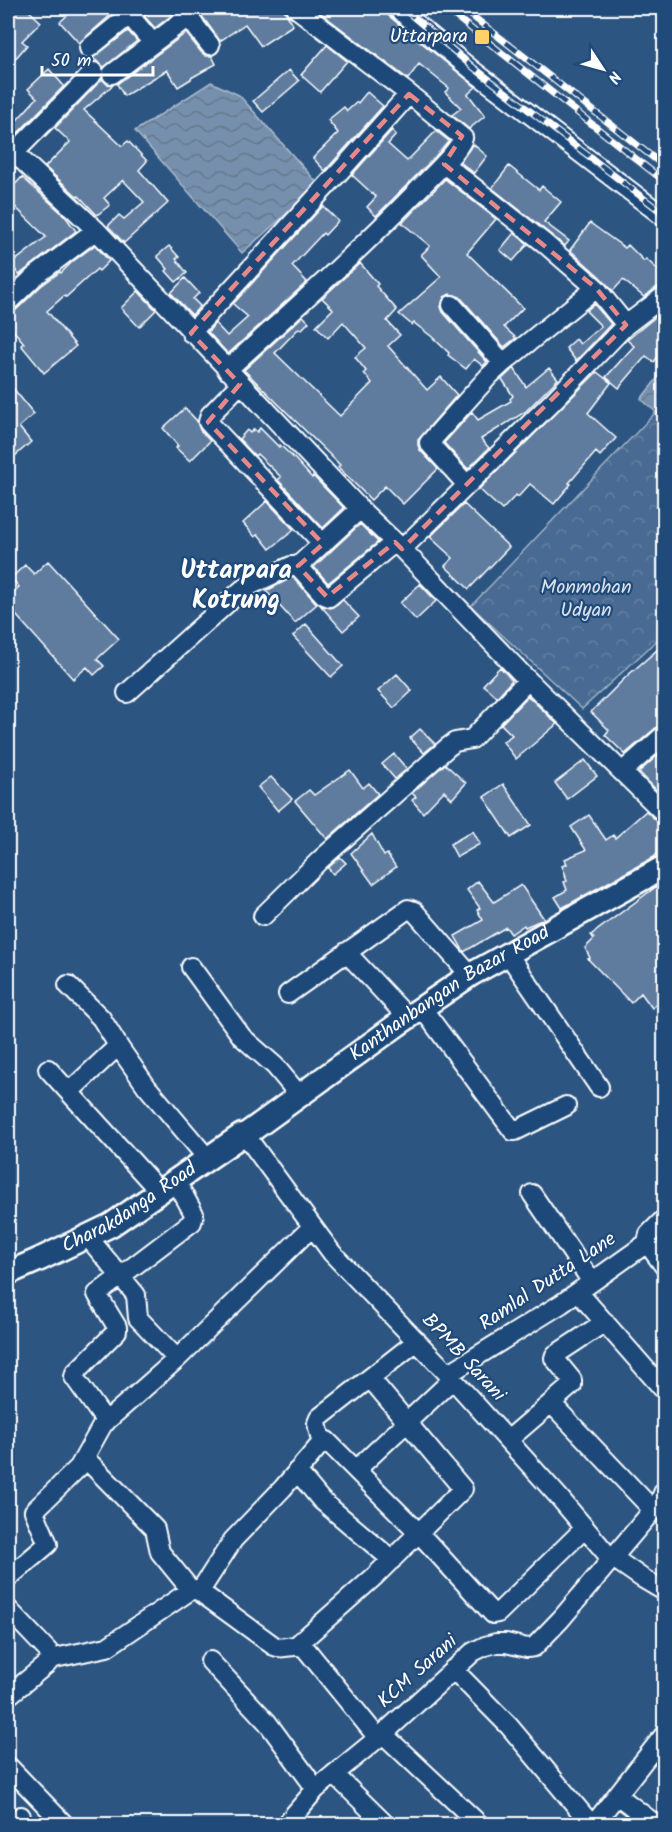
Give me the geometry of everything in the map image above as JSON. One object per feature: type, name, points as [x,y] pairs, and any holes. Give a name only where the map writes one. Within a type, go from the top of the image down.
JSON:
[{"type":"street","points":[[227,370],[343,263],[444,164],[461,143],[462,136],[296,8]]},
{"type":"street","points":[[397,8],[471,70],[664,217]]},
{"type":"street","points":[[88,48],[130,10],[153,43]]},
{"type":"street","points":[[210,45],[185,12],[153,43],[103,73],[11,150],[96,230],[191,333],[528,680],[622,772],[661,803]]},
{"type":"street","points":[[191,333],[409,94]]},
{"type":"street","points":[[444,164],[543,242],[596,288],[626,325]]},
{"type":"street","points":[[8,302],[34,277],[96,230]]},
{"type":"street","points":[[467,485],[429,443],[503,363],[596,288]]},
{"type":"street","points":[[298,566],[324,595],[329,597],[398,545],[467,485],[626,325],[664,296]]},
{"type":"street","points":[[452,305],[503,363]]},
{"type":"street","points":[[240,384],[210,415],[208,422],[323,544]]},
{"type":"street","points":[[127,693],[243,589],[291,566],[298,566],[360,509]]},
{"type":"street","points":[[263,916],[320,860],[448,747],[455,742],[472,739],[528,680]]},
{"type":"street","points":[[622,772],[664,735]]},
{"type":"street","name":"Kanthanbangan Bazar Road","points":[[245,1136],[470,975],[664,867]]},
{"type":"street","points":[[288,994],[405,909],[410,909],[470,975]]},
{"type":"street","points":[[346,952],[415,1013],[513,1131],[566,1106]]},
{"type":"street","points":[[508,954],[599,1087]]},
{"type":"street","points":[[191,967],[242,1037],[278,1069],[300,1096]]},
{"type":"street","points":[[68,984],[101,1018],[147,1087],[208,1159]]},
{"type":"street","points":[[69,1092],[118,1046]]},
{"type":"street","points":[[48,1069],[194,1214],[192,1222],[97,1294],[117,1328],[117,1333],[74,1375],[106,1422]]},
{"type":"street","name":"Charakdanga Road","points":[[8,1273],[111,1225],[242,1135],[245,1136]]},
{"type":"street","name":"BPMB Sarani","points":[[245,1136],[332,1253],[450,1376],[606,1553],[664,1591]]},
{"type":"street","points":[[532,1194],[605,1322],[664,1390]]},
{"type":"street","name":"Ramlal Dutta Lane","points":[[356,1470],[450,1376],[647,1243],[649,1234],[664,1219]]},
{"type":"street","points":[[8,1578],[48,1544],[34,1511],[79,1467],[99,1430],[177,1359],[312,1227]]},
{"type":"street","points":[[87,1236],[136,1295],[138,1318],[177,1359]]},
{"type":"street","points":[[647,1243],[664,1266]]},
{"type":"street","points":[[508,1440],[571,1387],[573,1383],[554,1358],[555,1355],[605,1322]]},
{"type":"street","points":[[321,1441],[317,1423],[319,1418],[417,1341]]},
{"type":"street","points":[[297,1645],[375,1576],[464,1488],[370,1378]]},
{"type":"street","points":[[551,1403],[653,1510]]},
{"type":"street","points":[[8,1696],[50,1659],[106,1647],[196,1590],[233,1540],[297,1471],[321,1441],[327,1441],[419,1533],[495,1615],[585,1528]]},
{"type":"street","points":[[85,1458],[155,1529],[160,1552],[196,1590],[273,1646],[281,1648],[297,1645],[309,1651],[380,1736],[480,1824]]},
{"type":"street","points":[[297,1471],[321,1500],[392,1560]]},
{"type":"street","name":"KCM Sarani","points":[[286,1824],[316,1789],[380,1736],[473,1652],[485,1646],[506,1643],[527,1648],[534,1647],[561,1619],[653,1510],[664,1491]]},
{"type":"street","points":[[8,1609],[48,1651],[50,1659]]},
{"type":"street","points":[[210,1661],[267,1722],[316,1789]]},
{"type":"street","points":[[453,1669],[509,1726],[592,1824],[664,1735]]},
{"type":"street","points":[[334,1774],[385,1824]]},
{"type":"street","points":[[11,1776],[64,1824]]},
{"type":"street","points":[[617,1795],[655,1824]]},
{"type":"highlighted area","points":[[409,94],[462,136],[444,164],[596,288],[626,325],[402,549],[395,542],[327,597],[298,566],[323,544],[208,422],[240,384],[191,333]]},
{"type":"green space","name":"Monmohan Udyan","points":[[655,413],[664,423],[664,634],[582,709],[471,606]]},
{"type":"water","points":[[211,82],[239,95],[319,185],[242,253],[135,131]]},
{"type":"water","points":[[664,370],[664,419],[641,399]]},
{"type":"building","points":[[8,8],[26,8],[41,22],[22,41],[27,45],[8,67]]},
{"type":"building","points":[[75,8],[112,8],[113,13],[79,43],[60,22]]},
{"type":"building","points":[[149,8],[171,8],[172,15],[155,28],[145,17]]},
{"type":"building","points":[[196,8],[283,8],[293,25],[261,46],[245,24],[220,41]]},
{"type":"building","points":[[314,8],[379,8],[476,87],[468,94],[485,116],[469,129],[452,115],[461,108],[445,92],[449,88],[419,64],[408,79]]},
{"type":"building","points":[[128,31],[137,41],[104,67],[93,58]]},
{"type":"building","points":[[186,33],[201,52],[206,56],[212,56],[216,64],[178,87],[167,70],[124,96],[117,84]]},
{"type":"building","points":[[327,45],[347,61],[320,92],[301,75]]},
{"type":"building","points":[[49,69],[64,86],[13,138],[8,136],[8,130],[37,98],[28,89]]},
{"type":"building","points":[[289,70],[299,81],[263,112],[253,101]]},
{"type":"building","points":[[102,79],[107,84],[113,85],[84,110],[122,146],[128,141],[147,161],[139,170],[168,203],[124,243],[108,226],[119,215],[124,219],[144,202],[123,180],[104,198],[110,205],[97,215],[45,167],[70,142],[55,128]]},
{"type":"building","points":[[367,92],[383,106],[325,171],[313,158],[338,133],[328,120],[344,107],[347,111]]},
{"type":"building","points":[[392,130],[396,135],[388,144],[407,161],[436,131],[449,141],[376,216],[367,207],[376,197],[352,175]]},
{"type":"building","points":[[473,144],[487,156],[474,173],[460,162]]},
{"type":"building","points":[[509,166],[539,190],[542,186],[561,202],[544,222],[569,241],[565,246],[492,188]]},
{"type":"building","points":[[22,177],[65,216],[76,231],[19,275],[11,264],[46,237],[8,200],[8,192]]},
{"type":"building","points":[[445,179],[496,219],[467,253],[523,308],[504,327],[516,338],[504,347],[460,297],[450,294],[444,297],[441,307],[443,312],[487,362],[483,366],[474,359],[466,369],[448,355],[449,353],[431,336],[399,314],[441,277],[421,255],[430,246],[402,223]]},
{"type":"building","points":[[323,206],[338,221],[325,235],[323,233],[292,266],[307,282],[228,354],[208,332],[215,323],[227,336],[248,317],[233,304]]},
{"type":"building","points":[[590,223],[625,248],[628,245],[644,261],[646,259],[664,275],[664,285],[657,287],[644,297],[623,280],[613,291],[570,250]]},
{"type":"building","points":[[514,233],[528,244],[513,261],[500,250]]},
{"type":"building","points":[[95,245],[109,261],[47,311],[76,346],[44,373],[21,345],[24,343],[8,324],[8,313],[16,310],[41,286]]},
{"type":"building","points":[[169,246],[179,257],[176,259],[187,273],[176,282],[157,256]]},
{"type":"building","points":[[360,263],[397,310],[387,321],[400,335],[388,346],[427,390],[441,377],[457,395],[418,440],[420,450],[438,469],[403,504],[385,486],[371,500],[338,467],[340,465],[244,370],[303,316],[309,322],[301,330],[299,328],[275,353],[340,416],[372,383],[355,357],[366,348],[343,322],[328,338],[316,326],[333,309],[322,298]]},
{"type":"building","points":[[185,278],[199,293],[193,299],[200,306],[192,315],[171,293]]},
{"type":"building","points":[[138,291],[156,310],[139,327],[121,308]]},
{"type":"building","points":[[594,304],[611,324],[576,361],[566,348],[576,339],[580,344],[601,326],[586,311]]},
{"type":"building","points":[[664,310],[664,349],[654,362],[646,356],[619,388],[606,377],[634,346],[627,340]]},
{"type":"building","points":[[514,368],[526,387],[549,368],[558,379],[525,412],[481,439],[489,448],[468,469],[444,443],[472,412],[478,420],[511,401],[513,396],[502,379]]},
{"type":"building","points":[[597,372],[611,383],[588,413],[616,438],[600,456],[596,452],[554,504],[530,484],[502,510],[479,489]]},
{"type":"building","points":[[8,382],[34,414],[19,427],[31,442],[8,462]]},
{"type":"building","points":[[185,408],[210,441],[190,461],[176,448],[178,446],[163,428]]},
{"type":"building","points":[[260,428],[344,508],[323,528],[278,480],[281,477],[257,454],[255,456],[239,439],[247,430],[250,433],[254,429],[257,432]]},
{"type":"building","points":[[267,501],[294,530],[270,549],[258,534],[255,537],[243,523]]},
{"type":"building","points":[[464,504],[509,547],[469,589],[445,566],[453,558],[430,537]]},
{"type":"building","points":[[360,524],[378,542],[328,583],[314,567]]},
{"type":"building","points":[[48,561],[119,639],[97,659],[104,666],[94,675],[87,667],[73,679],[8,606],[8,597],[19,587],[11,578],[25,565],[34,574]]},
{"type":"building","points":[[293,577],[317,604],[295,623],[266,591]]},
{"type":"building","points":[[420,584],[436,601],[416,620],[400,603]]},
{"type":"building","points":[[343,600],[359,617],[343,631],[321,606],[331,608]]},
{"type":"building","points":[[306,624],[343,666],[331,677],[293,636]]},
{"type":"building","points":[[664,644],[664,724],[657,727],[625,754],[605,735],[609,730],[591,712],[627,676]]},
{"type":"building","points":[[500,667],[512,680],[497,697],[483,685]]},
{"type":"building","points":[[397,674],[412,691],[394,708],[378,691]]},
{"type":"building","points":[[528,696],[557,724],[516,759],[503,742],[512,735],[501,724]]},
{"type":"building","points":[[420,729],[435,744],[424,753],[410,738]]},
{"type":"building","points":[[394,754],[407,769],[395,779],[382,764]]},
{"type":"building","points":[[658,755],[664,762],[664,798],[639,772]]},
{"type":"building","points":[[585,760],[597,776],[567,799],[555,783]]},
{"type":"building","points":[[445,764],[466,783],[452,799],[444,791],[423,813],[412,800],[416,797],[412,793]]},
{"type":"building","points":[[350,770],[363,788],[369,783],[378,794],[327,839],[295,801],[309,790],[314,795]]},
{"type":"building","points":[[271,777],[292,799],[278,811],[258,787]]},
{"type":"building","points":[[503,784],[531,825],[511,838],[484,797]]},
{"type":"building","points":[[646,811],[664,824],[664,847],[654,857],[562,908],[555,897],[567,890],[564,882],[567,881],[566,876],[562,866],[567,864],[565,859],[586,850],[571,827],[589,815],[606,840],[613,835],[615,838]]},
{"type":"building","points":[[473,831],[480,844],[457,857],[450,844]]},
{"type":"building","points":[[372,834],[384,856],[387,854],[396,867],[373,884],[351,853]]},
{"type":"building","points":[[340,857],[346,863],[333,874],[328,868]]},
{"type":"building","points":[[478,881],[494,902],[521,885],[544,919],[525,927],[524,925],[511,934],[506,927],[464,952],[455,936],[483,920],[477,910],[480,908],[467,890]]},
{"type":"building","points":[[657,886],[664,896],[664,999],[652,1008],[641,993],[631,1003],[588,959],[590,958],[585,948],[594,939],[591,935]]},
{"type":"railway","points":[[403,8],[473,67],[664,214]]},
{"type":"railway","points":[[445,8],[664,181]]},
{"type":"railway","points":[[462,8],[664,166]]},
{"type":"place","name":"Uttarpara","points":[[482,37]]},
{"type":"district","name":"Uttarpara Kotrung","points":[[236,586]]}]
